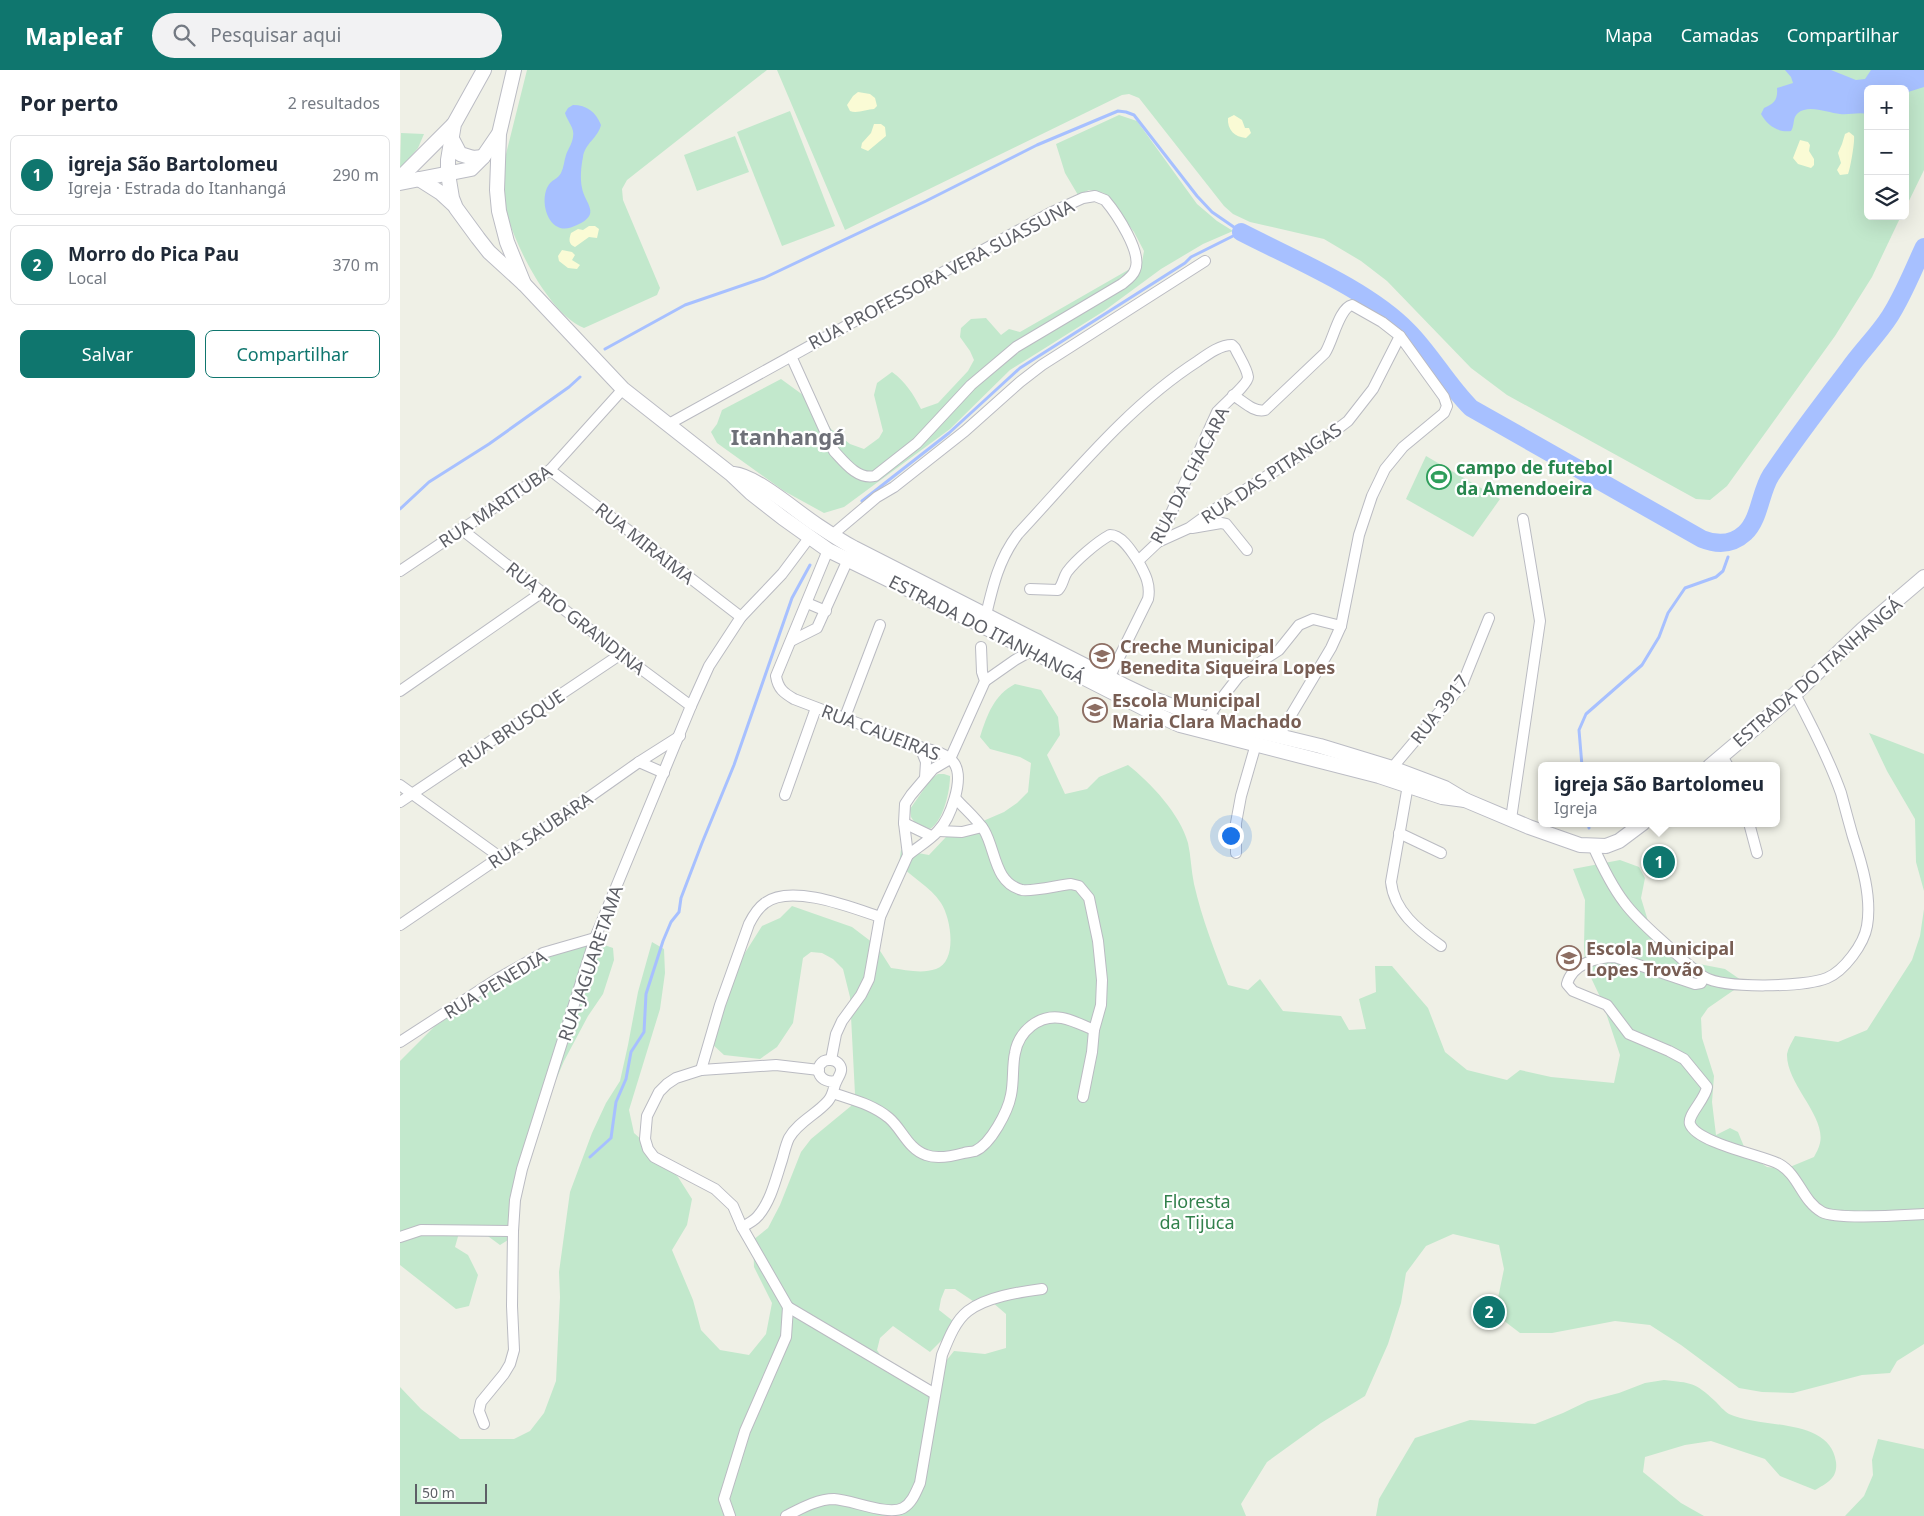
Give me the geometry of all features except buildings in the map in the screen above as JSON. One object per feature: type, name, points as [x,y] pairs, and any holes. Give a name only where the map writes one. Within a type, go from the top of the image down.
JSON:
[{"type":"main road","points":[[400,178],[452,131],[484,70]]},
{"type":"main road","points":[[514,70],[499,134],[498,204],[507,242],[524,284]]},
{"type":"main road","points":[[452,131],[460,154],[473,158],[483,157]]},
{"type":"main road","points":[[452,131],[448,174],[450,190],[456,208]]},
{"type":"main road","points":[[400,183],[471,169],[483,157],[499,134]]},
{"type":"main road","points":[[419,179],[441,193],[456,208]]},
{"type":"main road","name":"ESTRADA DO ITANHANGÁ","points":[[456,208],[489,252],[524,284],[623,389],[732,474],[751,493],[809,538],[828,550],[851,554],[986,615],[1146,696],[1208,719],[1320,746],[1392,768],[1445,788],[1465,800],[1511,819],[1580,845],[1606,846],[1619,841],[1638,827]]},
{"type":"main road","name":"ESTRADA DO ITANHANGÁ","points":[[732,474],[742,475],[758,483],[832,535],[851,554],[1031,651],[1152,713],[1180,725],[1379,776],[1442,797],[1465,800]]},
{"type":"main road","name":"ESTRADA DO ITANHANGÁ","points":[[1725,761],[1863,629],[1924,577]]},
{"type":"street","name":"RUA PROFESSORA VERA SUASSUNA","points":[[667,425],[791,356],[1065,206],[1083,198],[1095,196],[1105,200],[1135,249],[1136,270],[1130,278],[1016,347],[971,385],[917,443],[875,476],[868,478],[860,475],[845,464],[834,451],[791,356]]},
{"type":"street","points":[[832,535],[877,497],[894,487],[965,431],[1042,365],[1205,262]]},
{"type":"street","points":[[1233,395],[1254,409],[1259,411],[1265,410],[1325,353],[1331,344],[1345,309],[1352,305],[1382,322],[1400,336],[1444,397],[1447,406],[1444,413],[1403,447],[1385,469],[1372,496],[1359,535],[1341,626],[1332,648],[1278,737]]},
{"type":"street","name":"RUA DAS PITANGAS","points":[[1158,542],[1189,528],[1218,507],[1319,443],[1348,421],[1373,389],[1400,336]]},
{"type":"street","name":"RUA DA CHACARA","points":[[986,615],[1000,564],[1018,534],[1096,450],[1161,387],[1210,353],[1232,344],[1248,375],[1248,381],[1217,412],[1158,542],[1138,561],[1148,582],[1150,590],[1148,599],[1109,678]]},
{"type":"street","name":"RUA MARITUBA","points":[[400,571],[550,470],[623,389]]},
{"type":"street","name":"RUA MIRAIMA","points":[[550,470],[741,617]]},
{"type":"street","points":[[1511,819],[1540,621],[1523,518]]},
{"type":"street","points":[[1189,528],[1221,523],[1226,524],[1247,550]]},
{"type":"street","name":"RUA RIO GRANDINA","points":[[461,529],[691,706]]},
{"type":"street","points":[[1030,589],[1058,590],[1069,570],[1110,535],[1114,534],[1120,538],[1138,561]]},
{"type":"street","name":"RUA JAGUARETAMA","points":[[484,1424],[479,1411],[482,1402],[504,1374],[510,1364],[514,1350],[512,1306],[514,1200],[522,1169],[595,938],[709,666],[741,617],[782,574],[809,538]]},
{"type":"street","name":"RUA CAUEIRAS","points":[[828,550],[776,676],[778,684],[782,692],[794,699],[937,752],[950,759],[956,768],[958,776],[956,799],[935,833],[908,855]]},
{"type":"street","points":[[792,641],[817,628],[851,554]]},
{"type":"street","points":[[400,690],[542,593]]},
{"type":"street","points":[[807,603],[826,611]]},
{"type":"street","name":"RUA 3917","points":[[1392,768],[1462,685],[1489,618]]},
{"type":"street","points":[[1208,719],[1239,676],[1279,650],[1299,625],[1313,619],[1341,626]]},
{"type":"street","points":[[844,717],[880,625]]},
{"type":"street","points":[[981,647],[982,672],[985,681]]},
{"type":"street","points":[[831,1060],[836,1034],[842,1021],[870,979],[880,917],[908,855],[904,823],[905,804],[933,769],[950,759],[985,681],[1031,651]]},
{"type":"street","name":"RUA BRUSQUE","points":[[400,802],[621,654]]},
{"type":"street","points":[[1593,846],[1606,875],[1624,903],[1643,924],[1704,977],[1722,982],[1753,986],[1826,978],[1842,970],[1859,946],[1867,927],[1868,904],[1860,861],[1841,793],[1818,737],[1795,694]]},
{"type":"street","points":[[785,795],[816,708]]},
{"type":"street","name":"RUA SAUBARA","points":[[400,925],[680,736]]},
{"type":"street","points":[[1236,853],[1236,823],[1241,796],[1256,744]]},
{"type":"street","points":[[920,747],[926,762],[925,778]]},
{"type":"street","points":[[639,762],[664,773]]},
{"type":"street","points":[[400,785],[500,857]]},
{"type":"street","points":[[1408,785],[1390,882],[1396,904],[1421,932],[1441,946]]},
{"type":"street","points":[[956,799],[982,827],[989,840],[998,868],[1008,883],[1023,890],[1072,884],[1079,886],[1089,898],[1098,940],[1102,980],[1101,1005],[1094,1030],[1092,1052],[1083,1097]]},
{"type":"street","points":[[904,823],[935,833],[962,832],[982,827]]},
{"type":"street","points":[[1751,827],[1757,853]]},
{"type":"street","points":[[1399,833],[1441,853]]},
{"type":"street","points":[[701,1070],[720,1005],[749,924],[756,912],[766,902],[792,895],[840,904],[880,917]]},
{"type":"street","name":"RUA PENEDIA","points":[[400,1042],[497,979],[543,953],[595,938]]},
{"type":"street","points":[[1704,977],[1701,983],[1695,984],[1615,957],[1605,957],[1575,970],[1568,978],[1567,984],[1573,991],[1607,1005],[1629,1034],[1669,1050],[1684,1059],[1706,1087],[1706,1096],[1691,1116],[1690,1121],[1691,1126],[1699,1134],[1780,1164],[1790,1173],[1806,1198],[1822,1212],[1835,1215],[1878,1216],[1924,1214]]},
{"type":"street","points":[[833,1093],[869,1104],[890,1119],[913,1148],[927,1156],[952,1156],[976,1150],[996,1131],[1006,1112],[1011,1095],[1014,1054],[1027,1029],[1036,1022],[1047,1018],[1062,1018],[1094,1030]]},
{"type":"street","points":[[742,1227],[757,1218],[764,1207],[789,1138],[799,1125],[827,1102],[833,1093],[836,1081],[841,1076],[841,1069],[838,1062],[824,1061],[819,1070],[823,1079],[829,1082],[836,1081]]},
{"type":"street","points":[[819,1070],[776,1065],[701,1070],[676,1078],[659,1092],[647,1116],[646,1138],[648,1149],[654,1157],[715,1189],[734,1206],[742,1227],[788,1307],[935,1394]]},
{"type":"street","points":[[400,1237],[421,1230],[513,1231]]},
{"type":"street","points":[[786,1516],[815,1502],[833,1499],[892,1511],[903,1508],[912,1499],[920,1483],[942,1355],[948,1339],[967,1312],[977,1306],[1008,1294],[1042,1289]]},
{"type":"street","points":[[730,1516],[724,1499],[745,1431],[786,1337],[788,1307]]},
{"type":"green space","points":[[527,70],[767,70],[627,180],[622,189],[623,200],[660,288],[657,295],[584,328],[571,320],[546,293],[516,240],[505,208],[503,190],[505,158]]},
{"type":"green space","points":[[777,70],[1924,70],[1924,170],[1909,201],[1909,85],[1864,85],[1864,220],[1899,220],[1872,277],[1835,336],[1727,486],[1710,500],[1696,499],[1507,395],[1471,368],[1387,281],[1361,261],[1324,239],[1250,222],[1233,214],[1224,206],[1139,98],[1129,94],[1122,95],[845,230]]},
{"type":"green space","points":[[790,111],[835,226],[782,246],[737,132]]},
{"type":"green space","points":[[1119,115],[1137,121],[1197,204],[1217,221],[1233,231],[1203,244],[1161,269],[1104,311],[1010,370],[950,429],[844,507],[824,513],[784,491],[717,443],[711,432],[717,424],[722,410],[781,379],[814,403],[831,429],[850,444],[864,449],[879,438],[883,431],[874,395],[877,383],[892,372],[909,389],[921,409],[938,403],[968,371],[974,360],[960,337],[961,328],[971,319],[986,318],[1001,335],[1009,329],[1020,332],[1142,262],[1144,251],[1134,232],[1104,193],[1089,190],[1078,195],[1065,173],[1056,144]]},
{"type":"green space","points":[[401,133],[424,134],[418,148],[400,169]]},
{"type":"green space","points":[[735,136],[749,172],[697,191],[684,155]]},
{"type":"green space","name":"campo de futebol da Amendoeira","points":[[1426,456],[1500,499],[1473,537],[1406,499]]},
{"type":"green space","name":"Floresta da Tijuca","points":[[1015,684],[1041,690],[1058,717],[1060,735],[1047,755],[1065,794],[1087,789],[1099,777],[1128,765],[1155,790],[1172,810],[1188,843],[1197,897],[1228,985],[1248,990],[1260,979],[1283,1011],[1341,1016],[1349,1030],[1366,1029],[1359,999],[1376,992],[1375,966],[1392,966],[1428,1008],[1445,1052],[1467,1070],[1507,1080],[1520,1070],[1551,1077],[1614,1083],[1620,1055],[1602,1001],[1585,965],[1585,900],[1573,869],[1620,860],[1639,867],[1645,878],[1641,898],[1648,921],[1664,951],[1673,959],[1725,969],[1741,980],[1734,990],[1708,1008],[1701,1018],[1702,1038],[1714,1076],[1712,1102],[1716,1135],[1730,1128],[1738,1132],[1747,1154],[1767,1167],[1785,1169],[1814,1157],[1820,1143],[1817,1122],[1788,1065],[1787,1054],[1795,1036],[1838,1042],[1867,1030],[1912,960],[1920,936],[1924,909],[1924,1344],[1897,1361],[1890,1373],[1862,1375],[1793,1393],[1762,1392],[1739,1388],[1681,1345],[1650,1325],[1615,1321],[1552,1333],[1520,1333],[1499,1317],[1498,1298],[1504,1269],[1499,1245],[1453,1234],[1426,1246],[1406,1273],[1401,1303],[1388,1344],[1365,1396],[1321,1423],[1267,1462],[1241,1504],[1246,1516],[400,1516],[400,1387],[421,1409],[460,1439],[514,1439],[530,1431],[544,1413],[556,1381],[560,1297],[559,1272],[570,1192],[592,1133],[606,1103],[620,1081],[638,992],[652,942],[664,949],[665,973],[660,1009],[629,1110],[634,1133],[661,1157],[678,1177],[692,1199],[687,1225],[672,1250],[693,1300],[701,1330],[720,1350],[749,1355],[766,1334],[772,1303],[754,1267],[753,1240],[768,1228],[780,1205],[801,1152],[811,1139],[851,1106],[855,1094],[850,997],[843,969],[833,959],[822,953],[811,952],[803,958],[793,1023],[777,1047],[760,1059],[724,1055],[711,1043],[729,978],[762,926],[780,918],[792,906],[852,927],[877,946],[891,968],[925,971],[936,969],[943,964],[950,949],[950,928],[945,910],[932,892],[899,864],[901,850],[929,855],[946,837],[1004,812],[1028,792],[1031,763],[1020,757],[990,749],[980,737],[992,706]],"holes":[[[945,1289],[955,1289],[973,1301],[992,1302],[1006,1314],[1006,1348],[985,1354],[954,1351],[942,1366],[931,1390],[891,1372],[877,1350],[880,1338],[893,1326],[930,1352],[947,1335],[953,1321],[939,1310]]]},
{"type":"green space","points":[[1869,733],[1924,754],[1924,891],[1916,862],[1915,819],[1887,771]]},
{"type":"green space","points":[[938,774],[950,776],[949,790],[939,820],[930,829],[915,823],[911,817],[910,809],[931,779]]},
{"type":"green space","points":[[584,938],[613,948],[614,960],[603,994],[588,1016],[564,1061],[517,1172],[509,1200],[511,1238],[500,1245],[485,1234],[459,1233],[455,1247],[468,1255],[478,1275],[469,1306],[456,1309],[400,1265],[400,1061],[435,1026],[471,1003],[508,972]]},
{"type":"green space","points":[[1664,1380],[1692,1384],[1708,1395],[1723,1410],[1742,1419],[1792,1427],[1808,1431],[1821,1438],[1831,1448],[1836,1462],[1833,1476],[1815,1490],[1780,1476],[1765,1459],[1711,1441],[1685,1445],[1645,1457],[1643,1472],[1681,1503],[1704,1516],[1376,1516],[1379,1499],[1415,1438],[1470,1420],[1535,1424],[1588,1401],[1619,1393],[1645,1383]]},
{"type":"green space","points":[[1878,1439],[1924,1449],[1924,1516],[1845,1516],[1864,1496],[1873,1475],[1872,1460]]},
{"type":"sand","points":[[858,92],[870,94],[875,98],[877,106],[874,109],[850,111],[847,105]]},
{"type":"sand","points":[[1234,115],[1242,120],[1245,128],[1249,128],[1251,133],[1246,138],[1238,136],[1230,129],[1228,118]]},
{"type":"sand","points":[[874,124],[881,124],[885,127],[886,136],[868,151],[861,148],[862,143],[871,133]]},
{"type":"sand","points":[[1849,132],[1854,136],[1850,167],[1848,174],[1840,175],[1837,170],[1841,163],[1838,153],[1845,134]]},
{"type":"sand","points":[[1800,140],[1808,142],[1810,145],[1809,151],[1814,159],[1814,165],[1811,168],[1798,164],[1793,158]]},
{"type":"sand","points":[[589,226],[595,226],[599,229],[597,238],[589,237],[575,247],[570,243],[571,233],[578,229],[583,230]]},
{"type":"sand","points":[[562,250],[572,252],[575,255],[572,260],[580,265],[577,269],[568,268],[559,261],[558,256]]},
{"type":"water","points":[[1785,70],[1831,70],[1856,80],[1865,79],[1871,70],[1924,70],[1924,87],[1909,92],[1909,85],[1864,85],[1864,113],[1840,114],[1813,109],[1802,110],[1795,117],[1791,131],[1782,131],[1766,122],[1761,114],[1764,108],[1775,101],[1777,88],[1793,83]]},
{"type":"water","points":[[573,105],[583,106],[590,110],[601,125],[584,152],[582,165],[582,188],[590,208],[589,217],[572,227],[563,228],[554,224],[547,215],[545,197],[549,184],[561,173],[572,142],[573,131],[565,113]]},
{"type":"waterway","points":[[605,349],[685,305],[764,278],[926,201],[1037,145],[1118,111],[1134,115],[1197,196],[1212,212],[1241,232],[1191,257],[1185,263],[1020,368],[949,433],[862,501]]},
{"type":"waterway","points":[[1241,232],[1351,288],[1391,316],[1424,349],[1471,408],[1702,539],[1719,543],[1735,540],[1750,527],[1771,475],[1890,316],[1904,291],[1924,247]]},
{"type":"waterway","points":[[400,509],[429,482],[489,444],[569,387],[580,377]]},
{"type":"waterway","points":[[1582,762],[1579,730],[1586,714],[1642,665],[1659,637],[1668,613],[1685,588],[1716,577],[1723,571],[1728,557]]},
{"type":"waterway","points":[[590,1157],[611,1138],[616,1102],[626,1079],[631,1052],[644,1032],[646,994],[663,941],[671,922],[679,912],[681,898],[734,765],[792,598],[810,565]]},
{"type":"place","name":"campo de futebol da Amendoeira","points":[[1439,477]]},
{"type":"place","name":"Creche Municipal Benedita Siqueira Lopes","points":[[1102,656]]},
{"type":"place","name":"Escola Municipal Maria Clara Machado","points":[[1095,710]]},
{"type":"place","name":"igreja São Bartolomeu","points":[[1659,862]]},
{"type":"place","name":"Escola Municipal Lopes Trovão","points":[[1569,958]]},
{"type":"place","name":"Morro do Pica Pau","points":[[1489,1312]]},
{"type":"district","name":"Itanhangá","points":[[788,436]]}]
